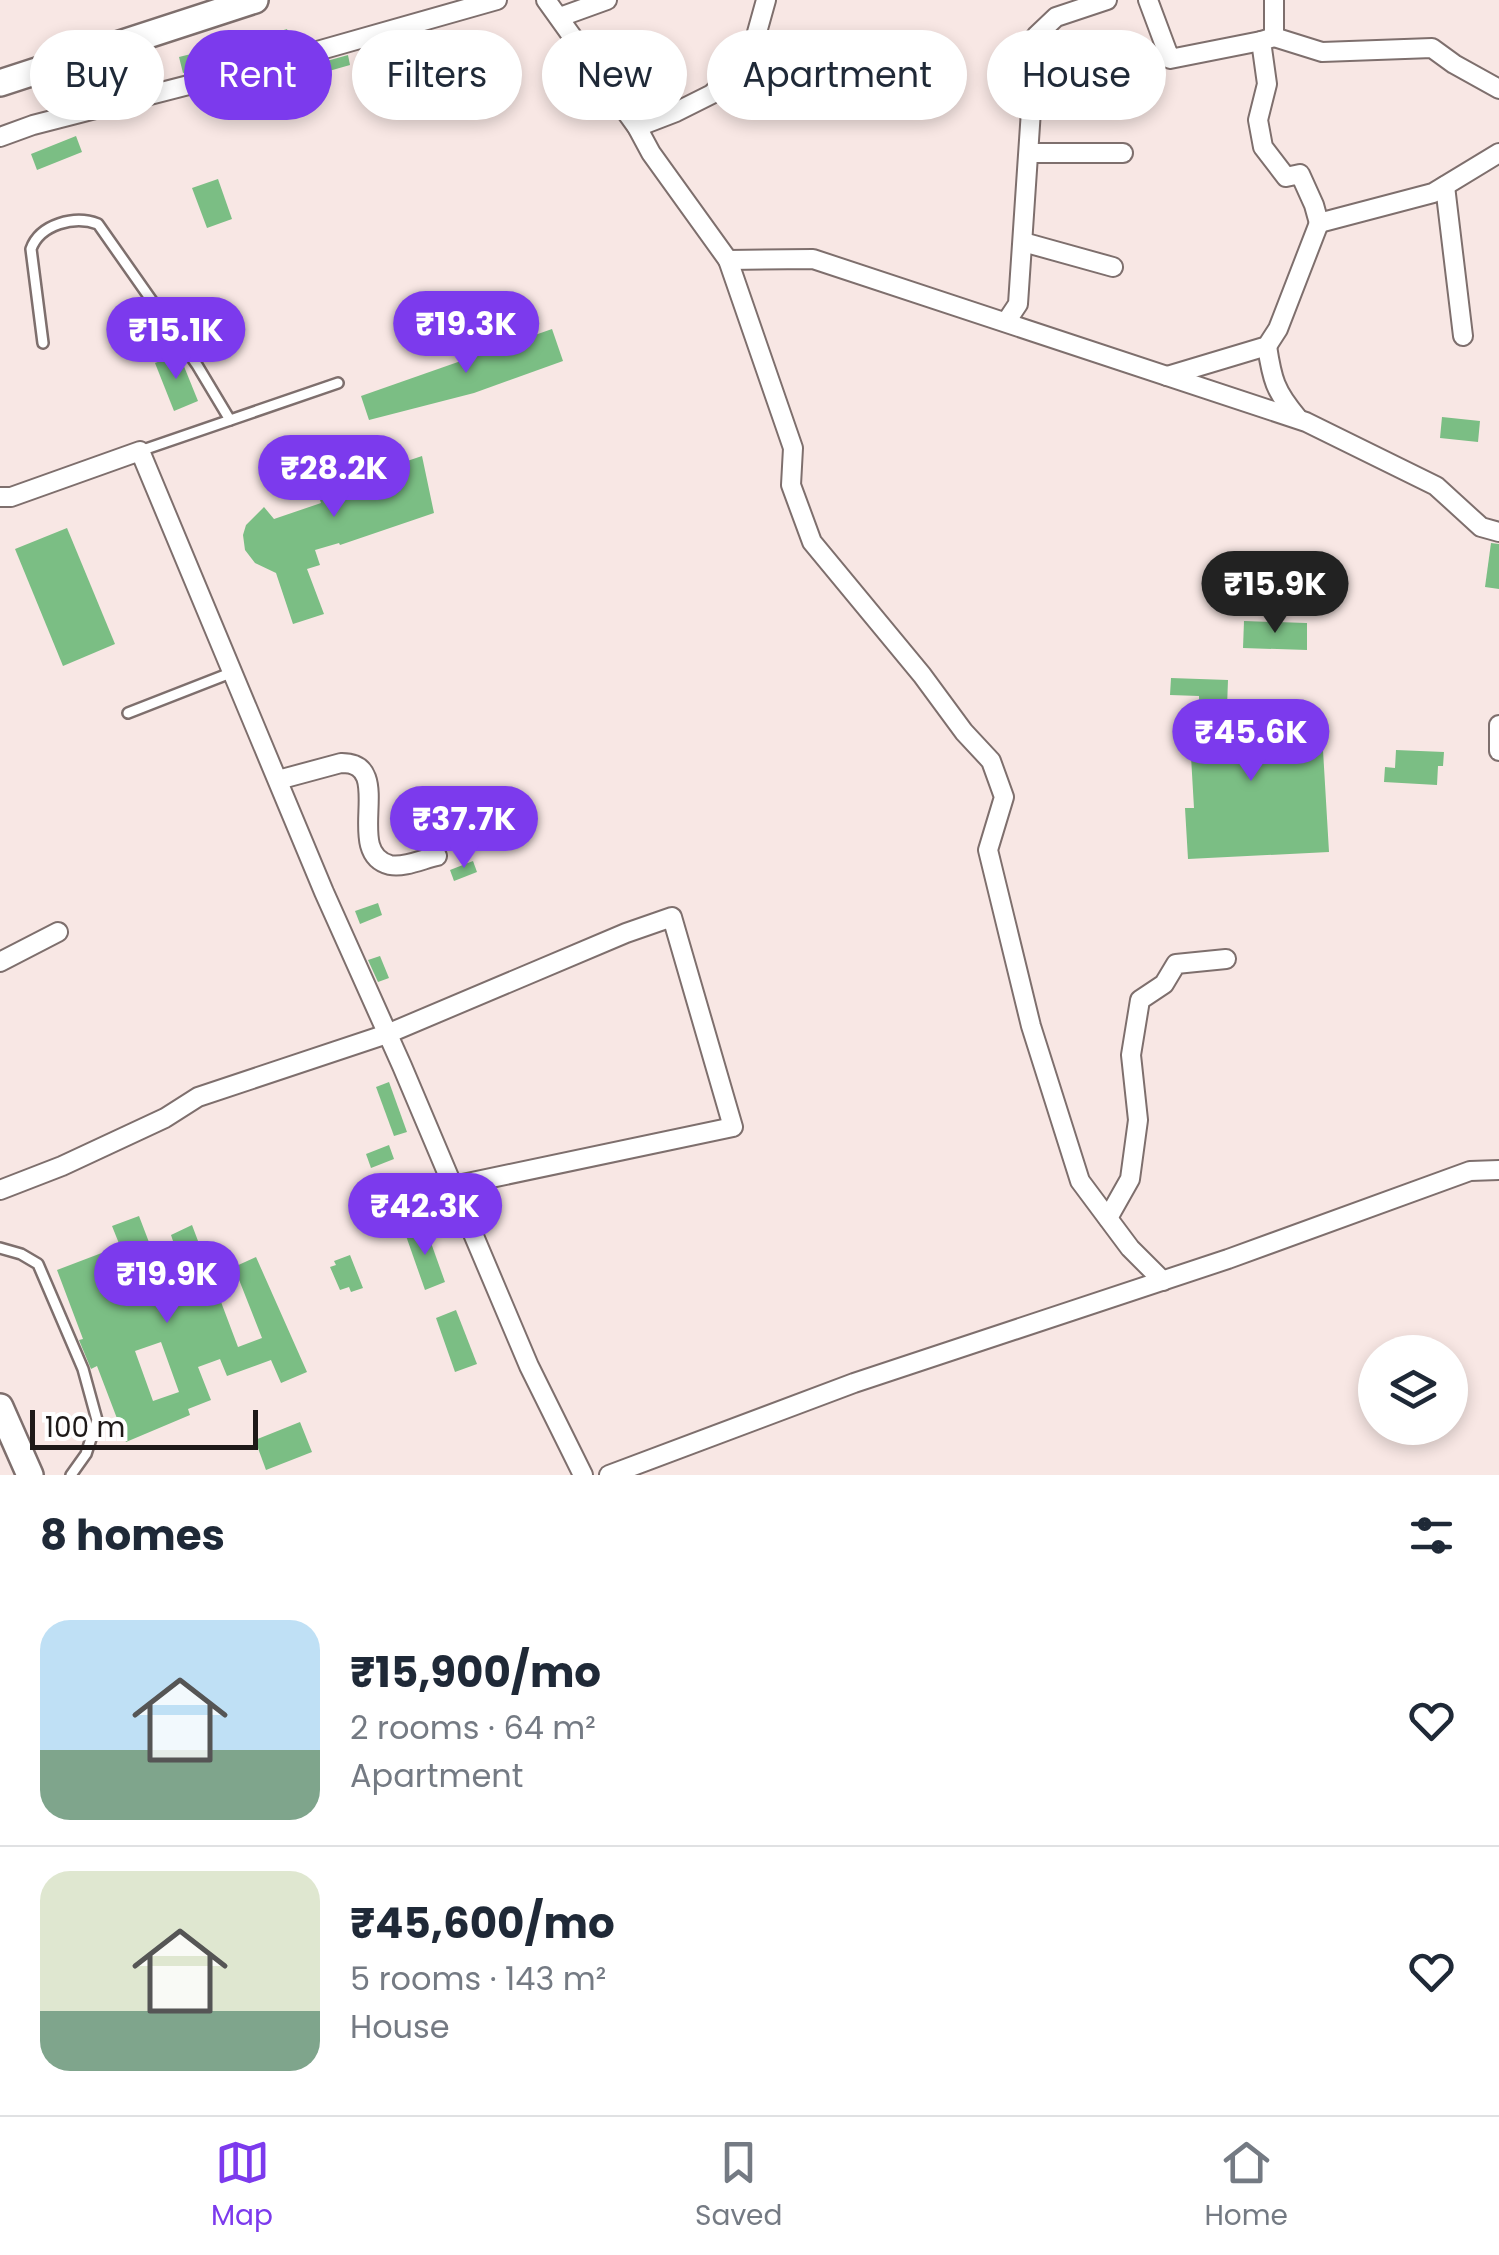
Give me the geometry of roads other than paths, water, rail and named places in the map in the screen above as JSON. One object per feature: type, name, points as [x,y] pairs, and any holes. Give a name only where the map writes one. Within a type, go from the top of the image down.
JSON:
[{"type":"street","points":[[0,83],[255,0]]},
{"type":"street","points":[[0,137],[32,125],[282,61],[497,0]]},
{"type":"street","points":[[546,0],[728,260],[793,448],[791,485],[812,542],[991,761],[1004,797],[988,850],[1032,1026],[1080,1181],[1130,1248],[1164,1280]]},
{"type":"street","points":[[560,17],[607,0]]},
{"type":"street","points":[[638,127],[712,94],[751,54],[766,0]]},
{"type":"street","points":[[1006,322],[1018,304],[1036,36],[1056,17],[1107,0]]},
{"type":"street","points":[[1148,0],[1170,58],[1267,39],[1322,52],[1432,48],[1499,89]]},
{"type":"street","points":[[1167,376],[1266,346],[1278,329],[1319,223],[1300,174],[1286,177],[1263,146],[1258,120],[1267,84],[1267,39],[1274,0]]},
{"type":"street","points":[[1030,153],[1123,154]]},
{"type":"street","points":[[1319,223],[1433,192],[1499,153]]},
{"type":"street","points":[[1445,186],[1463,336]]},
{"type":"street","points":[[1023,242],[1113,267]]},
{"type":"street","points":[[728,260],[813,259],[1301,420],[1436,486],[1480,527],[1499,532]]},
{"type":"street","points":[[1266,346],[1281,398],[1301,420]]},
{"type":"street","points":[[0,497],[11,497],[140,451],[324,892],[529,1366],[583,1475]]},
{"type":"street","points":[[1499,725],[1499,751]]},
{"type":"street","points":[[278,780],[341,763],[358,766],[370,794],[368,838],[379,859],[390,865],[436,856]]},
{"type":"street","points":[[0,1190],[131,1134],[198,1097],[387,1034],[672,917],[733,1127],[453,1186]]},
{"type":"street","points":[[0,961],[58,932]]},
{"type":"street","points":[[1108,1218],[1130,1179],[1138,1120],[1130,1055],[1140,1000],[1164,984],[1176,964],[1226,960]]},
{"type":"street","points":[[609,1475],[854,1383],[1164,1280],[1470,1172],[1499,1170]]},
{"type":"street","points":[[0,1407],[30,1475]]},
{"type":"lane","points":[[43,342],[31,248],[36,236],[48,228],[86,219],[98,224],[197,365],[230,420]]},
{"type":"lane","points":[[140,451],[338,383]]},
{"type":"lane","points":[[128,713],[233,672]]},
{"type":"lane","points":[[0,1248],[38,1264],[89,1385],[98,1420],[86,1454],[71,1475]]}]
